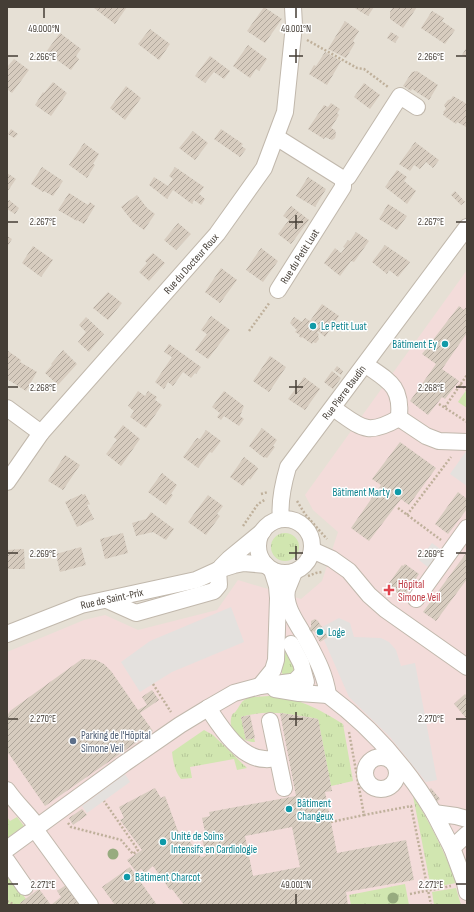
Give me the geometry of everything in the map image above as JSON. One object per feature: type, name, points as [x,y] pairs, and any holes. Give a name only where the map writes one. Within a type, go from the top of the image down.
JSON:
[{"type":"street","name":"Rue du Docteur Roux","points":[[7,482],[41,433],[217,234],[264,168],[285,112],[294,25],[293,7]]},
{"type":"street","points":[[276,137],[343,179],[348,177],[400,96],[417,107]]},
{"type":"street","name":"Rue du Petit Luat","points":[[278,290],[343,187],[343,179]]},
{"type":"street","name":"Rue Pierre Baudin","points":[[281,519],[280,512],[283,483],[288,467],[366,365],[467,227]]},
{"type":"street","points":[[366,365],[392,383],[398,395],[400,418]]},
{"type":"street","points":[[7,408],[41,433]]},
{"type":"street","points":[[333,408],[364,428],[390,424],[400,418]]},
{"type":"street","points":[[400,418],[426,436],[439,441],[464,442]]},
{"type":"street","points":[[260,686],[273,670],[276,660],[277,586],[269,567],[260,556],[258,549],[260,536],[268,525],[281,519],[294,521],[304,527],[312,542],[312,550],[305,565],[294,572],[284,573],[277,572],[269,567]]},
{"type":"street","points":[[416,599],[467,528]]},
{"type":"street","name":"Rue de Saint-Prix","points":[[218,570],[263,530]]},
{"type":"street","points":[[312,550],[332,559],[349,571],[369,596],[386,610],[467,667]]},
{"type":"street","name":"Rue de Saint-Prix","points":[[7,634],[82,605],[196,580],[218,570],[244,563],[269,567]]},
{"type":"street","points":[[294,572],[287,590],[287,596],[306,682],[320,694],[356,716],[394,759],[434,813],[452,848],[466,886]]},
{"type":"street","points":[[277,620],[296,638],[320,665],[326,681],[320,694]]},
{"type":"street","points":[[7,849],[151,745],[234,692],[260,686],[296,681],[303,673]]},
{"type":"street","points":[[260,686],[299,693],[320,694]]},
{"type":"street","points":[[208,708],[224,733],[254,758],[266,760],[277,757]]},
{"type":"street","points":[[270,721],[284,788]]},
{"type":"street","points":[[7,790],[17,804],[25,811],[90,905]]},
{"type":"street","points":[[434,813],[456,816],[467,820]]},
{"type":"street","points":[[452,848],[467,834]]},
{"type":"street","points":[[7,861],[25,887]]},
{"type":"path","points":[[293,37],[304,38],[357,68],[364,69],[400,96]]},
{"type":"path","name":"Rue du Petit Luat","points":[[249,331],[278,290]]},
{"type":"path","points":[[444,407],[467,375]]},
{"type":"path","points":[[460,384],[467,390]]},
{"type":"path","points":[[439,404],[467,422]]},
{"type":"path","points":[[407,515],[464,442]]},
{"type":"path","points":[[242,528],[258,504],[268,498],[282,496]]},
{"type":"path","points":[[398,508],[452,549]]},
{"type":"path","points":[[153,684],[175,718]]},
{"type":"path","points":[[348,726],[364,815]]},
{"type":"path","points":[[65,818],[71,827],[121,840],[128,846],[133,854],[138,850],[104,801]]},
{"type":"path","points":[[331,822],[411,806],[431,905]]},
{"type":"path","points":[[410,894],[428,890],[466,886]]},
{"type":"path","points":[[7,901],[15,905]]},
{"type":"shaded area","points":[[7,7],[467,7],[467,905],[7,905]]},
{"type":"shaded area","name":"Hôpital Simone Veil","points":[[467,270],[467,905],[7,905],[7,652],[84,620],[105,615],[138,630],[217,610],[238,580],[301,599],[322,581],[338,532],[313,510],[305,495]]},
{"type":"shaded area","points":[[467,450],[467,486],[450,474]]},
{"type":"shaded area","points":[[432,543],[443,551],[429,568],[419,560]]},
{"type":"shaded area","points":[[231,607],[244,642],[172,672],[140,692],[121,662],[150,641]]},
{"type":"shaded area","points":[[339,618],[350,623],[354,637],[381,638],[389,642],[396,650],[401,666],[415,663],[437,780],[426,782],[390,737],[349,697],[324,640],[328,637],[322,627]]},
{"type":"shaded area","points":[[125,774],[130,782],[87,813],[82,806]]},
{"type":"green space","points":[[467,389],[467,408],[458,402]]},
{"type":"green space","points":[[285,533],[295,537],[299,547],[295,557],[285,561],[275,557],[271,547],[275,537]]},
{"type":"green space","points":[[282,637],[298,669],[285,678],[282,673]]},
{"type":"green space","points":[[269,696],[298,701],[325,713],[343,724],[353,781],[331,786],[318,719],[280,713],[261,713],[241,717],[246,740],[254,738],[255,742],[245,740],[236,734],[231,726],[231,720],[232,715],[242,702],[249,698]]},
{"type":"green space","points":[[204,730],[213,735],[247,768],[237,770],[234,759],[190,767],[192,778],[181,779],[176,770],[172,752]]},
{"type":"green space","points":[[413,796],[437,838],[456,883],[431,888]]},
{"type":"green space","points":[[7,817],[10,821],[17,817],[24,826],[7,838]]},
{"type":"green space","points":[[7,873],[26,899],[20,903],[22,905],[7,905]]},
{"type":"green space","points":[[405,884],[409,905],[351,905],[349,895]]},
{"type":"green space","points":[[456,888],[461,905],[434,905],[432,892]]},
{"type":"building","points":[[94,7],[127,7],[115,24]]},
{"type":"building","points":[[264,7],[282,19],[265,43],[247,31]]},
{"type":"building","points":[[353,7],[374,7],[368,16]]},
{"type":"building","points":[[393,7],[417,7],[403,28],[390,19],[390,12]]},
{"type":"building","points":[[432,11],[444,18],[442,21],[455,30],[445,44],[421,28]]},
{"type":"building","points":[[345,21],[359,31],[353,41],[355,43],[346,58],[328,49]]},
{"type":"building","points":[[150,29],[170,44],[159,60],[138,44]]},
{"type":"building","points":[[391,32],[399,37],[395,43],[387,38]]},
{"type":"building","points":[[60,33],[81,49],[76,56],[79,59],[71,70],[46,52]]},
{"type":"building","points":[[248,45],[267,59],[259,71],[256,69],[250,78],[233,66]]},
{"type":"building","points":[[467,47],[467,58],[462,55]]},
{"type":"building","points":[[325,52],[341,61],[327,85],[309,74],[314,65],[316,66]]},
{"type":"building","points":[[210,56],[230,71],[224,79],[214,72],[205,83],[195,76]]},
{"type":"building","points":[[14,59],[29,70],[12,93],[7,89],[7,67]]},
{"type":"building","points":[[417,71],[438,85],[429,100],[412,89],[411,91],[403,86],[412,72]]},
{"type":"building","points":[[53,82],[67,93],[51,116],[35,105],[43,92],[44,93]]},
{"type":"building","points":[[364,83],[380,95],[370,109],[354,97]]},
{"type":"building","points":[[126,86],[141,98],[125,120],[110,108]]},
{"type":"building","points":[[453,96],[467,104],[466,127],[457,122],[456,124],[443,115],[443,112],[446,109],[444,105]]},
{"type":"building","points":[[331,103],[340,109],[337,113],[339,115],[331,128],[335,130],[336,134],[335,138],[332,140],[325,137],[324,139],[308,129],[324,105],[328,107]]},
{"type":"building","points":[[11,129],[18,134],[14,138],[8,134]]},
{"type":"building","points":[[221,129],[243,144],[241,146],[246,149],[240,157],[214,139]]},
{"type":"building","points":[[193,131],[208,143],[195,160],[179,148]]},
{"type":"building","points":[[415,142],[439,160],[433,168],[426,162],[420,169],[414,165],[410,171],[399,164]]},
{"type":"building","points":[[84,143],[99,154],[93,164],[95,165],[87,178],[69,165]]},
{"type":"building","points":[[42,167],[63,181],[53,196],[44,191],[43,192],[31,184]]},
{"type":"building","points":[[175,167],[204,187],[199,194],[205,199],[201,205],[194,200],[192,204],[173,190],[167,199],[149,185],[154,177],[168,186],[173,179],[169,176]]},
{"type":"building","points":[[397,170],[407,177],[404,181],[416,191],[407,204],[385,187]]},
{"type":"building","points":[[7,173],[16,179],[7,192]]},
{"type":"building","points":[[308,177],[326,189],[315,207],[296,196]]},
{"type":"building","points":[[455,191],[465,202],[461,205],[451,195]]},
{"type":"building","points":[[69,193],[88,205],[90,202],[95,206],[84,224],[58,210]]},
{"type":"building","points":[[137,195],[147,208],[155,214],[144,230],[133,222],[121,207]]},
{"type":"building","points":[[9,200],[19,208],[15,214],[7,209],[7,203]]},
{"type":"building","points":[[388,204],[407,216],[397,230],[379,219]]},
{"type":"building","points":[[291,206],[309,220],[291,244],[278,234],[289,220],[283,216]]},
{"type":"building","points":[[178,223],[191,234],[176,250],[164,240]]},
{"type":"building","points":[[356,232],[369,241],[354,262],[351,261],[340,276],[324,263],[335,248],[341,253],[348,240],[350,241]]},
{"type":"building","points":[[7,236],[12,239],[7,247]]},
{"type":"building","points":[[385,245],[410,262],[398,277],[389,270],[387,274],[372,262]]},
{"type":"building","points":[[33,246],[53,260],[41,277],[22,263]]},
{"type":"building","points":[[261,248],[278,261],[263,282],[246,270]]},
{"type":"building","points":[[153,253],[165,263],[149,281],[139,272],[147,263],[145,261]]},
{"type":"building","points":[[221,268],[237,280],[220,303],[205,292]]},
{"type":"building","points":[[108,292],[122,303],[108,320],[93,308]]},
{"type":"building","name":"Le Petit Luat","points":[[322,304],[339,316],[325,337],[318,331],[317,333],[319,334],[319,339],[316,343],[313,342],[312,344],[302,337],[301,338],[299,336],[300,335],[295,332],[297,330],[290,323],[294,317],[302,322],[305,318],[310,321]]},
{"type":"building","points":[[459,306],[464,310],[467,306],[467,333],[442,369],[459,381],[445,399],[442,397],[428,415],[410,401],[436,364],[422,354]]},
{"type":"building","points":[[211,316],[230,330],[208,359],[195,350],[207,334],[201,330]]},
{"type":"building","points":[[86,317],[104,334],[89,352],[78,342],[86,332],[79,325]]},
{"type":"building","points":[[169,344],[201,367],[191,378],[183,372],[173,386],[168,382],[164,389],[155,382],[172,357],[164,352]]},
{"type":"building","points":[[63,350],[77,364],[58,385],[45,373]]},
{"type":"building","points":[[8,351],[21,360],[20,362],[37,372],[26,391],[7,379]]},
{"type":"building","points":[[270,356],[286,367],[269,392],[253,381]]},
{"type":"building","points":[[337,366],[343,371],[341,375],[334,370]]},
{"type":"building","points":[[332,371],[341,378],[333,389],[324,382]]},
{"type":"building","points":[[304,377],[320,389],[305,410],[288,399]]},
{"type":"building","points":[[138,391],[145,396],[148,391],[157,397],[155,400],[162,405],[146,428],[130,417],[134,411],[128,406]]},
{"type":"building","points":[[224,391],[244,406],[240,416],[244,419],[239,426],[224,416],[221,420],[217,417],[220,413],[212,407]]},
{"type":"building","points":[[123,425],[140,439],[121,466],[106,454],[117,440],[114,437]]},
{"type":"building","points":[[262,428],[277,440],[273,446],[275,447],[267,458],[264,458],[249,446]]},
{"type":"building","points":[[206,430],[221,441],[212,453],[210,452],[198,468],[183,457],[197,438],[200,439]]},
{"type":"building","name":"Bâtiment Marty","points":[[400,442],[436,468],[409,505],[401,499],[369,541],[351,528],[381,485],[372,479]]},
{"type":"building","points":[[65,455],[80,465],[63,490],[48,481]]},
{"type":"building","points":[[244,457],[258,469],[250,480],[249,478],[243,486],[230,477]]},
{"type":"building","points":[[162,473],[177,485],[171,494],[173,495],[166,505],[148,492]]},
{"type":"building","points":[[458,492],[467,499],[467,509],[448,534],[435,524]]},
{"type":"building","points":[[85,494],[90,504],[87,505],[94,519],[77,527],[65,502]]},
{"type":"building","points":[[208,495],[223,506],[217,514],[220,516],[206,535],[188,522]]},
{"type":"building","points":[[151,512],[174,529],[166,540],[153,532],[136,536],[132,523],[146,519]]},
{"type":"building","points":[[123,533],[128,553],[105,559],[100,539]]},
{"type":"building","points":[[81,547],[86,565],[60,572],[56,554]]},
{"type":"building","points":[[24,549],[25,569],[7,569],[7,550]]},
{"type":"building","points":[[467,552],[467,579],[436,621],[423,612]]},
{"type":"building","points":[[405,564],[419,574],[404,597],[387,586],[402,565],[403,566]]},
{"type":"building","points":[[315,619],[318,621],[328,637],[320,642],[314,631],[287,647],[284,642],[311,627],[311,621]]},
{"type":"building","name":"Parking de l'Hôpital Simone Veil","points":[[82,659],[96,660],[104,664],[111,671],[138,710],[147,705],[142,697],[152,690],[159,700],[140,713],[153,731],[45,806],[7,751],[7,716],[10,711]]},
{"type":"building","points":[[465,694],[467,696],[467,719],[454,704]]},
{"type":"building","name":"Bâtiment Changeux","points":[[280,713],[318,719],[332,791],[325,792],[337,853],[406,840],[414,880],[346,892],[348,905],[184,905],[172,889],[170,890],[153,866],[145,873],[141,869],[137,873],[127,860],[142,850],[120,820],[124,818],[119,807],[155,788],[161,798],[165,796],[179,834],[183,832],[201,857],[206,856],[201,833],[205,832],[202,818],[210,816],[209,812],[296,796]],"holes":[[[292,827],[300,867],[253,876],[245,836]]]},
{"type":"building","points":[[250,715],[255,738],[246,740],[241,717]]},
{"type":"building","points":[[431,788],[440,799],[436,802],[428,791]]},
{"type":"building","points":[[82,809],[87,815],[73,825],[69,818]]},
{"type":"building","name":"Bâtiment Charcot","points":[[130,867],[157,905],[115,905],[102,887]]},
{"type":"building","points":[[69,883],[84,905],[51,905],[61,897],[57,891]]},
{"type":"building","points":[[39,889],[51,905],[22,905],[20,903]]},
{"type":"place","name":"Le Petit Luat","points":[[313,326]]},
{"type":"place","name":"Bâtiment Ey","points":[[445,344]]},
{"type":"place","name":"Bâtiment Marty","points":[[398,492]]},
{"type":"place","name":"Hôpital Simone Veil","points":[[389,590]]},
{"type":"place","name":"Loge","points":[[320,632]]},
{"type":"place","name":"Parking de l'Hôpital Simone Veil","points":[[73,741]]},
{"type":"place","name":"Bâtiment Changeux","points":[[289,809]]},
{"type":"place","name":"Unité de Soins Intensifs en Cardiologie","points":[[163,842]]},
{"type":"place","name":"Bâtiment Charcot","points":[[127,877]]}]
